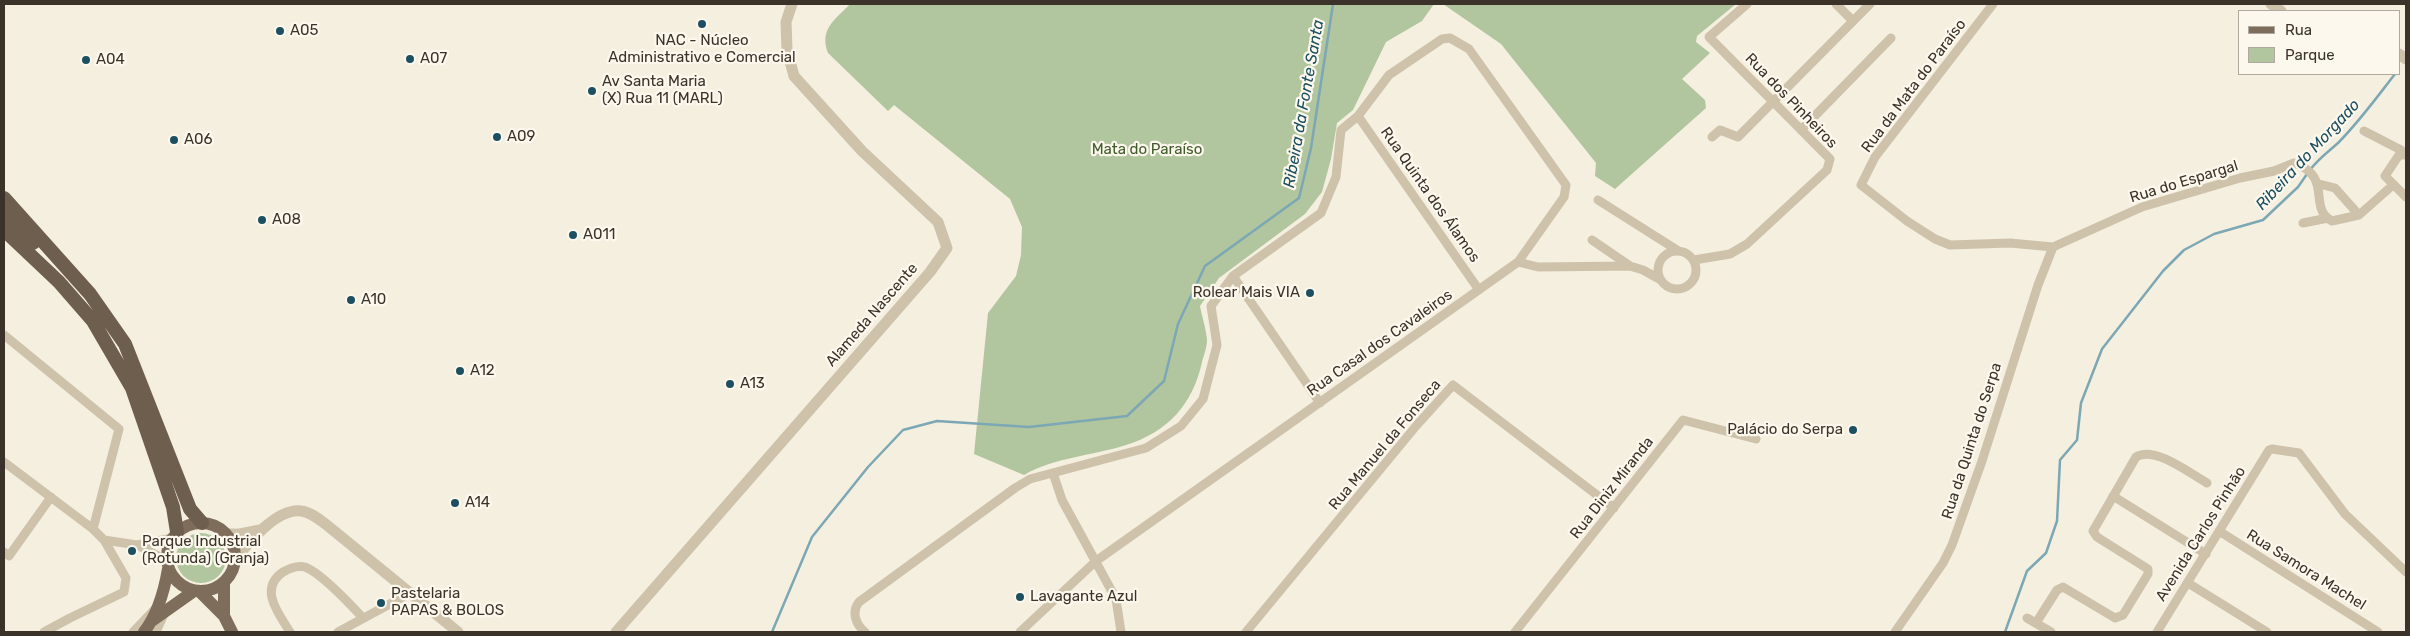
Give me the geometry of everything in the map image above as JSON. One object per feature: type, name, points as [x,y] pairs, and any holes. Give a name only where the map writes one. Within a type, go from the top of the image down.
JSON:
[{"type":"highway","points":[[4,198],[100,308],[125,344],[142,383],[190,509],[202,522]]},
{"type":"highway","points":[[4,205],[42,241]]},
{"type":"highway","points":[[4,216],[50,258],[84,295],[117,341],[142,383]]},
{"type":"highway","points":[[4,230],[59,282],[93,321],[132,388],[173,507],[175,535]]},
{"type":"main road","points":[[144,632],[154,626],[161,609],[165,589],[167,548],[175,535],[185,526],[202,522],[219,528],[226,534],[235,550],[236,559],[230,576],[224,583],[209,591],[197,592],[161,609]]},
{"type":"main road","points":[[167,564],[174,580],[183,587],[197,592],[224,616],[232,632]]},
{"type":"main road","points":[[224,583],[224,616]]},
{"type":"street","name":"Alameda Nascente","points":[[616,632],[930,272],[947,248],[938,222],[862,151],[794,76],[787,50],[786,22],[792,4]]},
{"type":"street","name":"Rua dos Pinheiros","points":[[1694,260],[1730,254],[1747,244],[1827,170],[1830,159],[1709,37],[1747,4]]},
{"type":"street","points":[[1836,4],[1854,21]]},
{"type":"street","points":[[1712,137],[1720,130],[1738,137],[1870,4]]},
{"type":"street","name":"Rua da Mata do Paraíso","points":[[1993,4],[1875,157],[1861,185],[1907,221],[1935,239],[1950,245],[2010,242],[2053,246]]},
{"type":"street","name":"Rua Casal dos Cavaleiros","points":[[1020,632],[1096,561],[1518,262],[1564,197],[1566,186],[1471,50],[1448,38],[1431,46],[1388,76],[1358,116]]},
{"type":"street","points":[[1801,130],[1891,38]]},
{"type":"street","points":[[865,632],[857,624],[855,608],[858,602],[1015,488],[1030,479],[1146,448],[1181,426],[1203,399],[1217,345],[1211,306],[1233,276],[1321,213],[1336,177],[1341,130],[1358,116]]},
{"type":"street","name":"Rua Quinta dos Álamos","points":[[1358,116],[1479,290]]},
{"type":"street","points":[[2364,130],[2403,153],[2385,174],[2393,185],[2406,197]]},
{"type":"street","name":"Rua do Espargal","points":[[2053,246],[2142,207],[2240,178],[2274,171],[2294,163],[2303,166],[2318,181],[2335,188],[2359,215]]},
{"type":"street","points":[[2318,181],[2318,198],[2328,218],[2334,221],[2359,215],[2393,185]]},
{"type":"street","points":[[1592,240],[1630,266],[1643,270],[1671,288],[1678,290],[1690,285],[1697,273],[1694,260],[1690,254],[1677,250],[1598,200]]},
{"type":"street","points":[[2303,223],[2328,218]]},
{"type":"street","name":"Rua da Quinta do Serpa","points":[[1895,632],[1943,563],[1952,545],[1982,461],[2038,285],[2053,246]]},
{"type":"street","points":[[1661,280],[1658,269],[1662,258],[1670,251],[1677,250]]},
{"type":"street","points":[[1518,262],[1538,267],[1630,266]]},
{"type":"street","points":[[1233,276],[1320,403]]},
{"type":"street","points":[[4,335],[119,429],[93,529]]},
{"type":"street","name":"Rua Manuel da Fonseca","points":[[1246,632],[1453,384],[1614,508]]},
{"type":"street","name":"Rua Diniz Miranda","points":[[1515,632],[1683,420],[1756,439]]},
{"type":"street","name":"Avenida Carlos Pinhão","points":[[2159,632],[2269,450],[2288,450],[2299,453],[2334,501],[2406,572]]},
{"type":"street","points":[[2036,623],[2057,590],[2062,587],[2115,618],[2123,615],[2148,572],[2145,566],[2093,533],[2093,529],[2136,457],[2143,454],[2165,458],[2207,483]]},
{"type":"street","points":[[4,462],[93,529],[104,540],[126,578],[124,592],[44,632]]},
{"type":"street","points":[[1053,473],[1062,500],[1116,599],[1121,632]]},
{"type":"street","points":[[2113,496],[2206,554]]},
{"type":"street","points":[[4,552],[9,556],[52,497]]},
{"type":"street","points":[[236,559],[262,530],[282,515],[300,510],[313,515],[412,592],[458,632]]},
{"type":"street","points":[[226,534],[240,534],[262,530]]},
{"type":"street","name":"Rua Samora Machel","points":[[2219,531],[2378,632]]},
{"type":"street","points":[[104,540],[137,545],[175,535]]},
{"type":"street","points":[[137,545],[167,564]]},
{"type":"street","points":[[290,632],[270,595],[275,580],[291,567],[300,566],[308,568],[345,599],[363,618]]},
{"type":"street","points":[[2188,583],[2267,632]]},
{"type":"street","points":[[338,632],[412,592]]},
{"type":"street","points":[[133,632],[161,609]]},
{"type":"street","points":[[2027,618],[2051,632]]},
{"type":"green space","name":"Mata do Paraíso","points":[[850,4],[1434,4],[1422,21],[1386,42],[1353,110],[1337,123],[1331,159],[1322,192],[1305,214],[1219,278],[1200,306],[1207,340],[1206,348],[1192,391],[1176,414],[1166,424],[1141,439],[1113,449],[1048,464],[1024,475],[974,454],[988,313],[1016,276],[1021,255],[1022,227],[1010,199],[894,105],[888,111],[828,53],[826,45],[827,31],[834,20]]},
{"type":"green space","points":[[1443,4],[1736,4],[1697,36],[1696,42],[1710,53],[1682,79],[1705,100],[1706,108],[1615,189],[1595,176],[1596,163],[1501,44]]},
{"type":"green space","points":[[201,533],[211,535],[219,540],[224,548],[226,558],[224,568],[219,576],[211,581],[201,583],[191,581],[183,576],[178,568],[176,558],[178,548],[183,540],[191,535]]},
{"type":"waterway","name":"Ribeira da Fonte Santa","points":[[772,632],[812,537],[868,467],[903,430],[937,421],[1029,427],[1127,416],[1164,381],[1178,324],[1205,266],[1299,198],[1311,148],[1333,4]]},
{"type":"waterway","name":"Ribeira do Morgado","points":[[2310,170],[2353,127],[2394,75]]},
{"type":"waterway","name":"Ribeira do Morgado","points":[[2005,632],[2027,571],[2046,553],[2057,521],[2060,460],[2077,440],[2081,403],[2102,349],[2163,271],[2184,250],[2214,234],[2263,220],[2298,187],[2307,174]]},
{"type":"place","name":"NAC - Núcleo Administrativo e Comercial","points":[[702,24]]},
{"type":"place","name":"A05","points":[[280,31]]},
{"type":"place","name":"A07","points":[[410,59]]},
{"type":"place","name":"A04","points":[[86,60]]},
{"type":"place","name":"Av Santa Maria (X) Rua 11 (MARL)","points":[[592,91]]},
{"type":"place","name":"A09","points":[[497,137]]},
{"type":"place","name":"A06","points":[[174,140]]},
{"type":"place","name":"A08","points":[[262,220]]},
{"type":"place","name":"A011","points":[[573,235]]},
{"type":"place","name":"Rolear Mais VIA","points":[[1310,293]]},
{"type":"place","name":"A10","points":[[351,300]]},
{"type":"place","name":"A12","points":[[460,371]]},
{"type":"place","name":"A13","points":[[730,384]]},
{"type":"place","name":"Palácio do Serpa","points":[[1853,430]]},
{"type":"place","name":"A14","points":[[455,503]]},
{"type":"place","name":"Parque Industrial (Rotunda) (Granja)","points":[[132,551]]},
{"type":"place","name":"Lavagante Azul","points":[[1020,597]]},
{"type":"place","name":"Pastelaria PAPAS & BOLOS","points":[[381,603]]}]
